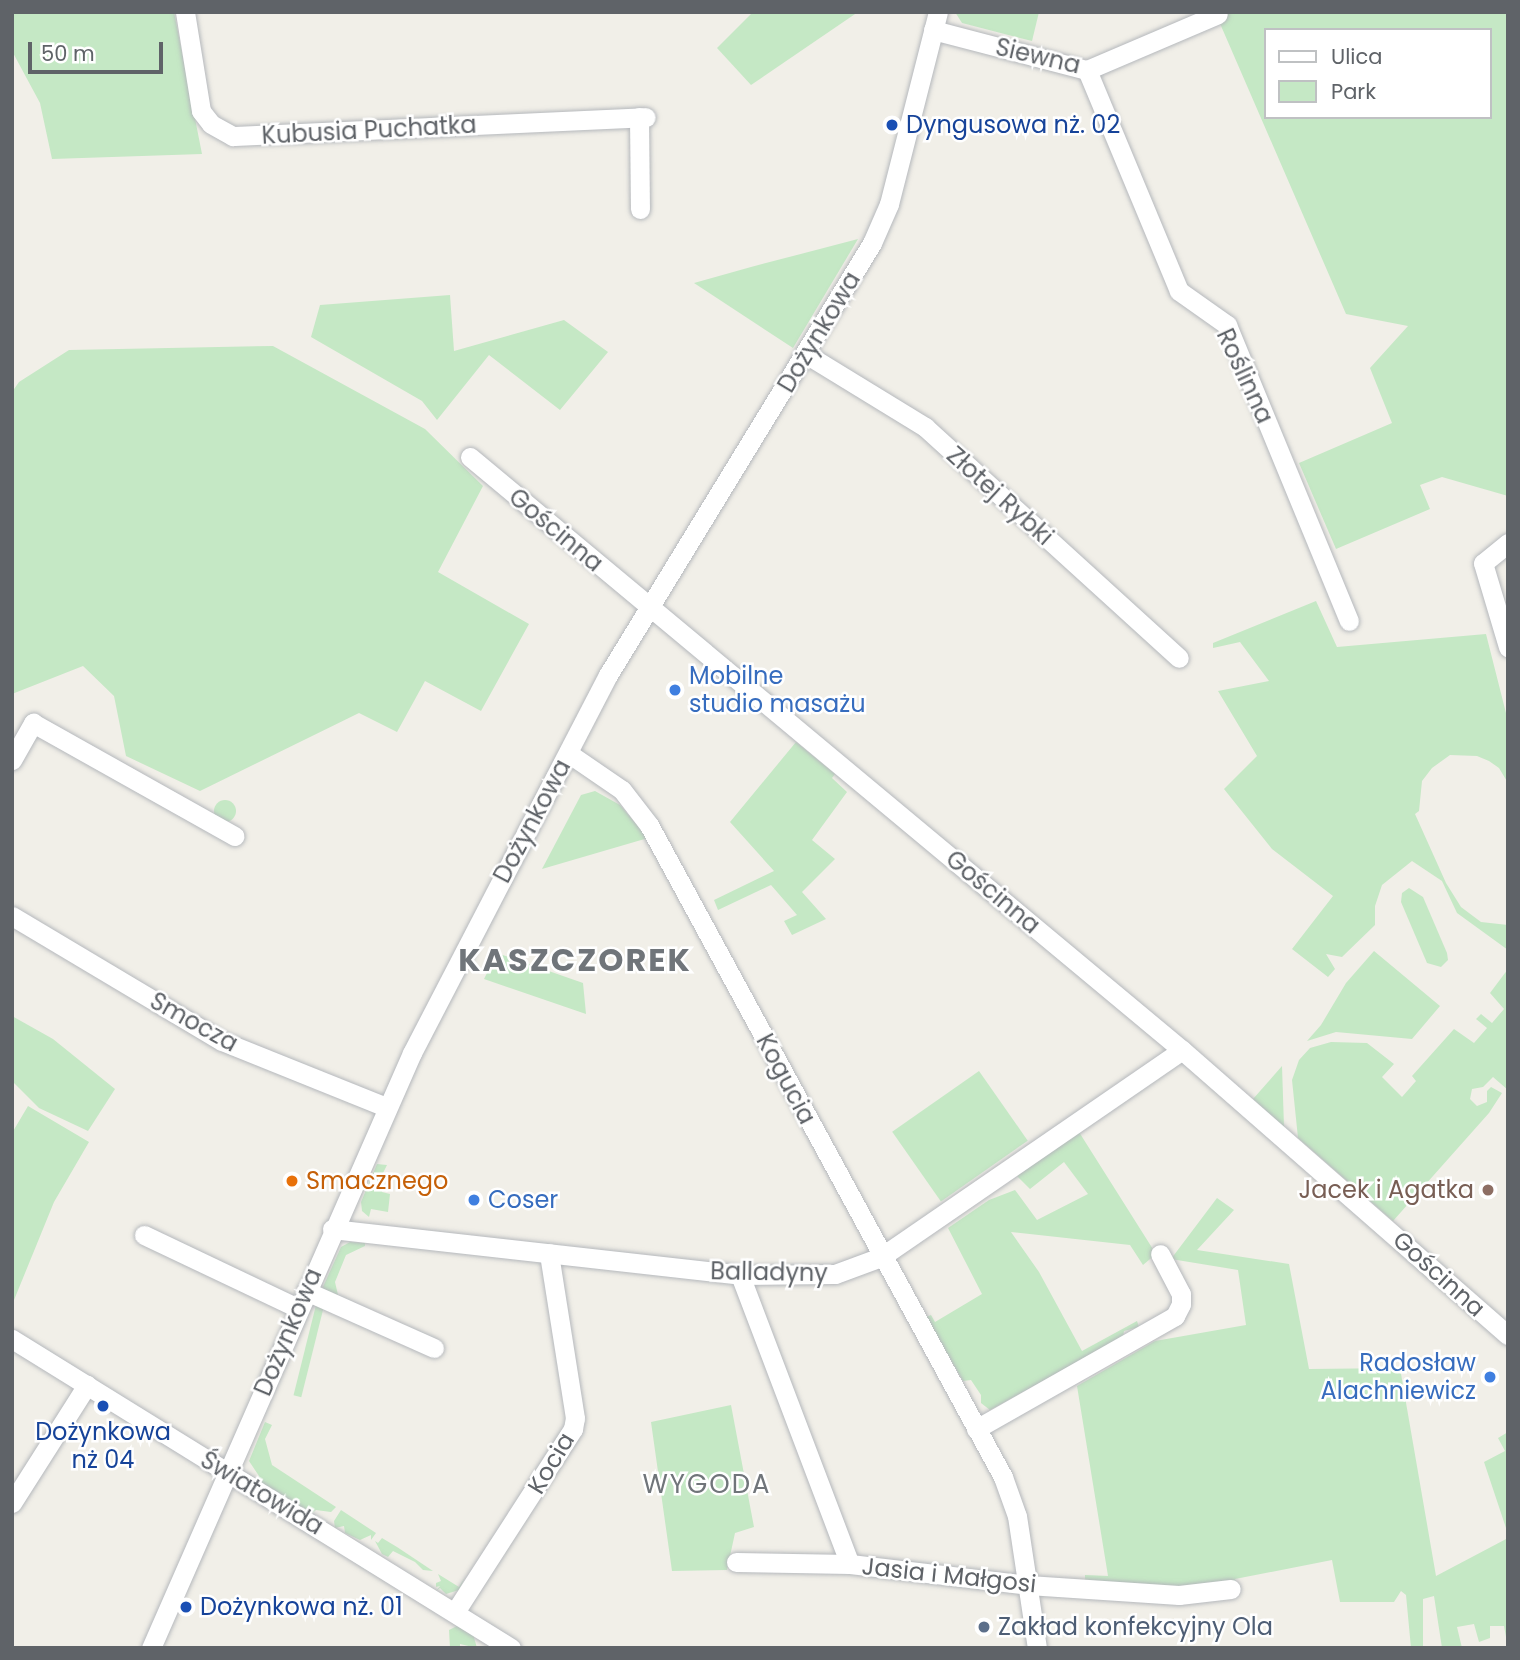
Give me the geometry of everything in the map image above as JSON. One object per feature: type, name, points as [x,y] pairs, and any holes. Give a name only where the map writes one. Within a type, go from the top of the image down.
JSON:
[{"type":"street","name":"Kubusia Puchatka","points":[[185,12],[201,111],[211,124],[233,136],[643,117],[640,209]]},
{"type":"street","name":"Siewna","points":[[934,18],[1087,70],[1218,14]]},
{"type":"street","name":"Dożynkowa","points":[[151,1648],[386,1107],[608,675],[864,258],[883,219],[934,18]]},
{"type":"street","name":"Roślinna","points":[[1087,70],[1179,291],[1227,325],[1349,621]]},
{"type":"street","name":"Złotej Rybki","points":[[806,354],[925,427],[1179,658]]},
{"type":"street","name":"Gościnna","points":[[470,457],[1182,1050],[1508,1335]]},
{"type":"street","points":[[1508,543],[1483,563],[1508,647]]},
{"type":"street","points":[[12,760],[33,723],[234,836]]},
{"type":"street","name":"Kogucia","points":[[568,753],[617,785],[649,825],[976,1429],[1011,1497],[1037,1648]]},
{"type":"street","name":"Smocza","points":[[12,916],[222,1041],[386,1107]]},
{"type":"street","name":"Balladyny","points":[[332,1228],[740,1275],[821,1276],[849,1271],[881,1257],[1182,1050]]},
{"type":"street","points":[[144,1235],[302,1300],[434,1348]]},
{"type":"street","name":"Kocia","points":[[455,1612],[573,1429],[575,1418],[549,1253]]},
{"type":"street","points":[[976,1429],[1175,1316],[1181,1304],[1181,1294],[1160,1254]]},
{"type":"street","name":"Jasia i Małgosi","points":[[740,1275],[850,1564],[1028,1585],[1180,1595],[1231,1589]]},
{"type":"street","name":"Światowida","points":[[12,1339],[511,1648]]},
{"type":"street","points":[[12,1503],[87,1384]]},
{"type":"street","points":[[736,1562],[850,1564]]},
{"type":"green space","points":[[12,12],[174,12],[202,154],[52,159],[40,103],[12,51]]},
{"type":"green space","points":[[753,12],[858,12],[751,85],[717,48]]},
{"type":"green space","points":[[955,12],[1039,12],[1032,41],[962,23]]},
{"type":"green space","points":[[1215,12],[1508,12],[1508,496],[1442,477],[1420,485],[1430,509],[1336,549],[1299,463],[1392,423],[1370,368],[1408,326],[1346,314]]},
{"type":"green space","points":[[858,239],[793,348],[694,283],[751,267]]},
{"type":"green space","points":[[450,295],[454,351],[564,320],[608,352],[560,410],[489,355],[437,420],[422,401],[311,337],[320,305]]},
{"type":"green space","points":[[273,346],[425,429],[483,486],[438,572],[529,624],[481,711],[425,681],[397,732],[359,713],[200,791],[126,756],[114,696],[83,666],[12,694],[12,392],[19,382],[69,350]]},
{"type":"green space","points":[[1316,601],[1337,647],[1486,634],[1508,721],[1508,783],[1499,768],[1489,761],[1477,756],[1450,755],[1432,768],[1422,781],[1419,811],[1415,814],[1446,883],[1461,907],[1481,922],[1508,925],[1508,950],[1457,913],[1442,881],[1412,861],[1382,885],[1375,906],[1375,925],[1342,957],[1326,954],[1335,969],[1328,977],[1292,949],[1333,896],[1272,849],[1224,789],[1257,756],[1218,691],[1269,681],[1240,642],[1213,648],[1213,643]]},
{"type":"green space","points":[[796,742],[835,774],[832,778],[847,792],[812,840],[835,859],[802,892],[826,919],[792,935],[784,921],[797,915],[771,885],[718,910],[714,900],[774,871],[730,822]]},
{"type":"green space","points":[[595,791],[620,805],[648,838],[542,869],[581,795]]},
{"type":"green space","points":[[225,800],[233,803],[236,811],[233,819],[225,822],[217,819],[214,811],[217,803]]},
{"type":"green space","points":[[1409,888],[1423,897],[1447,953],[1448,960],[1441,967],[1427,963],[1401,902],[1402,893]]},
{"type":"green space","points":[[1374,951],[1440,1006],[1412,1039],[1336,1032],[1307,1041],[1321,1025],[1346,983]]},
{"type":"green space","points":[[497,953],[583,983],[586,1014],[484,979]]},
{"type":"green space","points":[[1508,969],[1508,1090],[1493,1077],[1483,1087],[1472,1089],[1470,1099],[1477,1106],[1487,1102],[1487,1091],[1491,1087],[1502,1093],[1489,1113],[1393,1221],[1298,1138],[1292,1080],[1299,1060],[1310,1048],[1331,1042],[1367,1043],[1394,1064],[1382,1077],[1402,1097],[1416,1081],[1412,1076],[1454,1029],[1474,1043],[1487,1028],[1476,1019],[1481,1014],[1492,1023],[1504,1009],[1490,993]]},
{"type":"green space","points":[[12,1016],[53,1039],[115,1089],[88,1131],[39,1108],[12,1081]]},
{"type":"green space","points":[[1282,1066],[1284,1127],[1253,1099]]},
{"type":"green space","points":[[979,1071],[1028,1141],[941,1201],[892,1132]]},
{"type":"green space","points":[[28,1106],[89,1142],[54,1202],[12,1305],[12,1133]]},
{"type":"green space","points":[[1079,1132],[1156,1254],[1143,1265],[1130,1245],[1011,1232],[1039,1272],[1082,1351],[1137,1321],[1139,1327],[1124,1331],[1123,1337],[990,1410],[981,1403],[981,1395],[971,1380],[963,1381],[926,1317],[931,1315],[935,1322],[982,1294],[948,1228],[989,1200],[1015,1190],[1037,1220],[1088,1194],[1064,1162],[1030,1189],[1017,1176]]},
{"type":"green space","points":[[377,1164],[387,1165],[381,1177],[382,1192],[390,1194],[388,1212],[371,1209],[369,1217],[362,1211],[361,1202]]},
{"type":"green space","points":[[1217,1198],[1234,1210],[1197,1250],[1289,1264],[1309,1369],[1400,1368],[1436,1576],[1508,1538],[1508,1648],[1504,1626],[1490,1626],[1490,1638],[1479,1642],[1474,1624],[1457,1627],[1462,1648],[1442,1648],[1434,1596],[1423,1599],[1423,1648],[1411,1648],[1406,1595],[1401,1591],[1394,1602],[1340,1602],[1332,1560],[1235,1579],[1238,1597],[1233,1585],[1181,1590],[1085,1583],[1085,1575],[1108,1576],[1077,1386],[1155,1341],[1246,1325],[1238,1270],[1171,1259]]},
{"type":"green space","points":[[350,1242],[365,1243],[365,1246],[346,1255],[335,1282],[338,1295],[322,1289],[341,1247]]},
{"type":"green space","points":[[316,1305],[324,1307],[301,1397],[294,1395]]},
{"type":"green space","points":[[731,1405],[754,1527],[735,1533],[727,1570],[672,1571],[651,1422]]},
{"type":"green space","points":[[265,1422],[272,1425],[265,1439],[272,1465],[336,1507],[331,1512],[316,1510],[311,1514],[257,1481],[259,1476],[249,1461]]},
{"type":"green space","points":[[1508,1432],[1508,1534],[1484,1462],[1505,1451],[1498,1438]]},
{"type":"green space","points":[[341,1510],[376,1533],[371,1540],[371,1535],[360,1540],[345,1533],[344,1526],[335,1528],[334,1521]]},
{"type":"green space","points":[[382,1538],[433,1571],[423,1570],[415,1562],[393,1551],[388,1557],[382,1554],[375,1541],[378,1543]]},
{"type":"green space","points":[[438,1574],[459,1587],[465,1577],[459,1590],[446,1594],[440,1588],[436,1591],[440,1586],[436,1587],[436,1583],[441,1581]]},
{"type":"green space","points":[[457,1626],[473,1634],[477,1648],[460,1644],[460,1648],[450,1648],[449,1630]]},
{"type":"place","name":"Dyngusowa nż. 02","points":[[892,125]]},
{"type":"place","name":"Mobilne studio masażu","points":[[675,690]]},
{"type":"place","name":"Smacznego","points":[[292,1181]]},
{"type":"place","name":"Jacek i Agatka","points":[[1488,1190]]},
{"type":"place","name":"Coser","points":[[474,1200]]},
{"type":"place","name":"Radosław Alachniewicz","points":[[1490,1377]]},
{"type":"place","name":"Dożynkowa nż 04","points":[[103,1406]]},
{"type":"place","name":"Dożynkowa nż. 01","points":[[186,1607]]},
{"type":"place","name":"Zakład konfekcyjny Ola","points":[[984,1627]]},
{"type":"district","name":"KASZCZOREK","points":[[575,960]]},
{"type":"district","name":"WYGODA","points":[[707,1485]]}]
